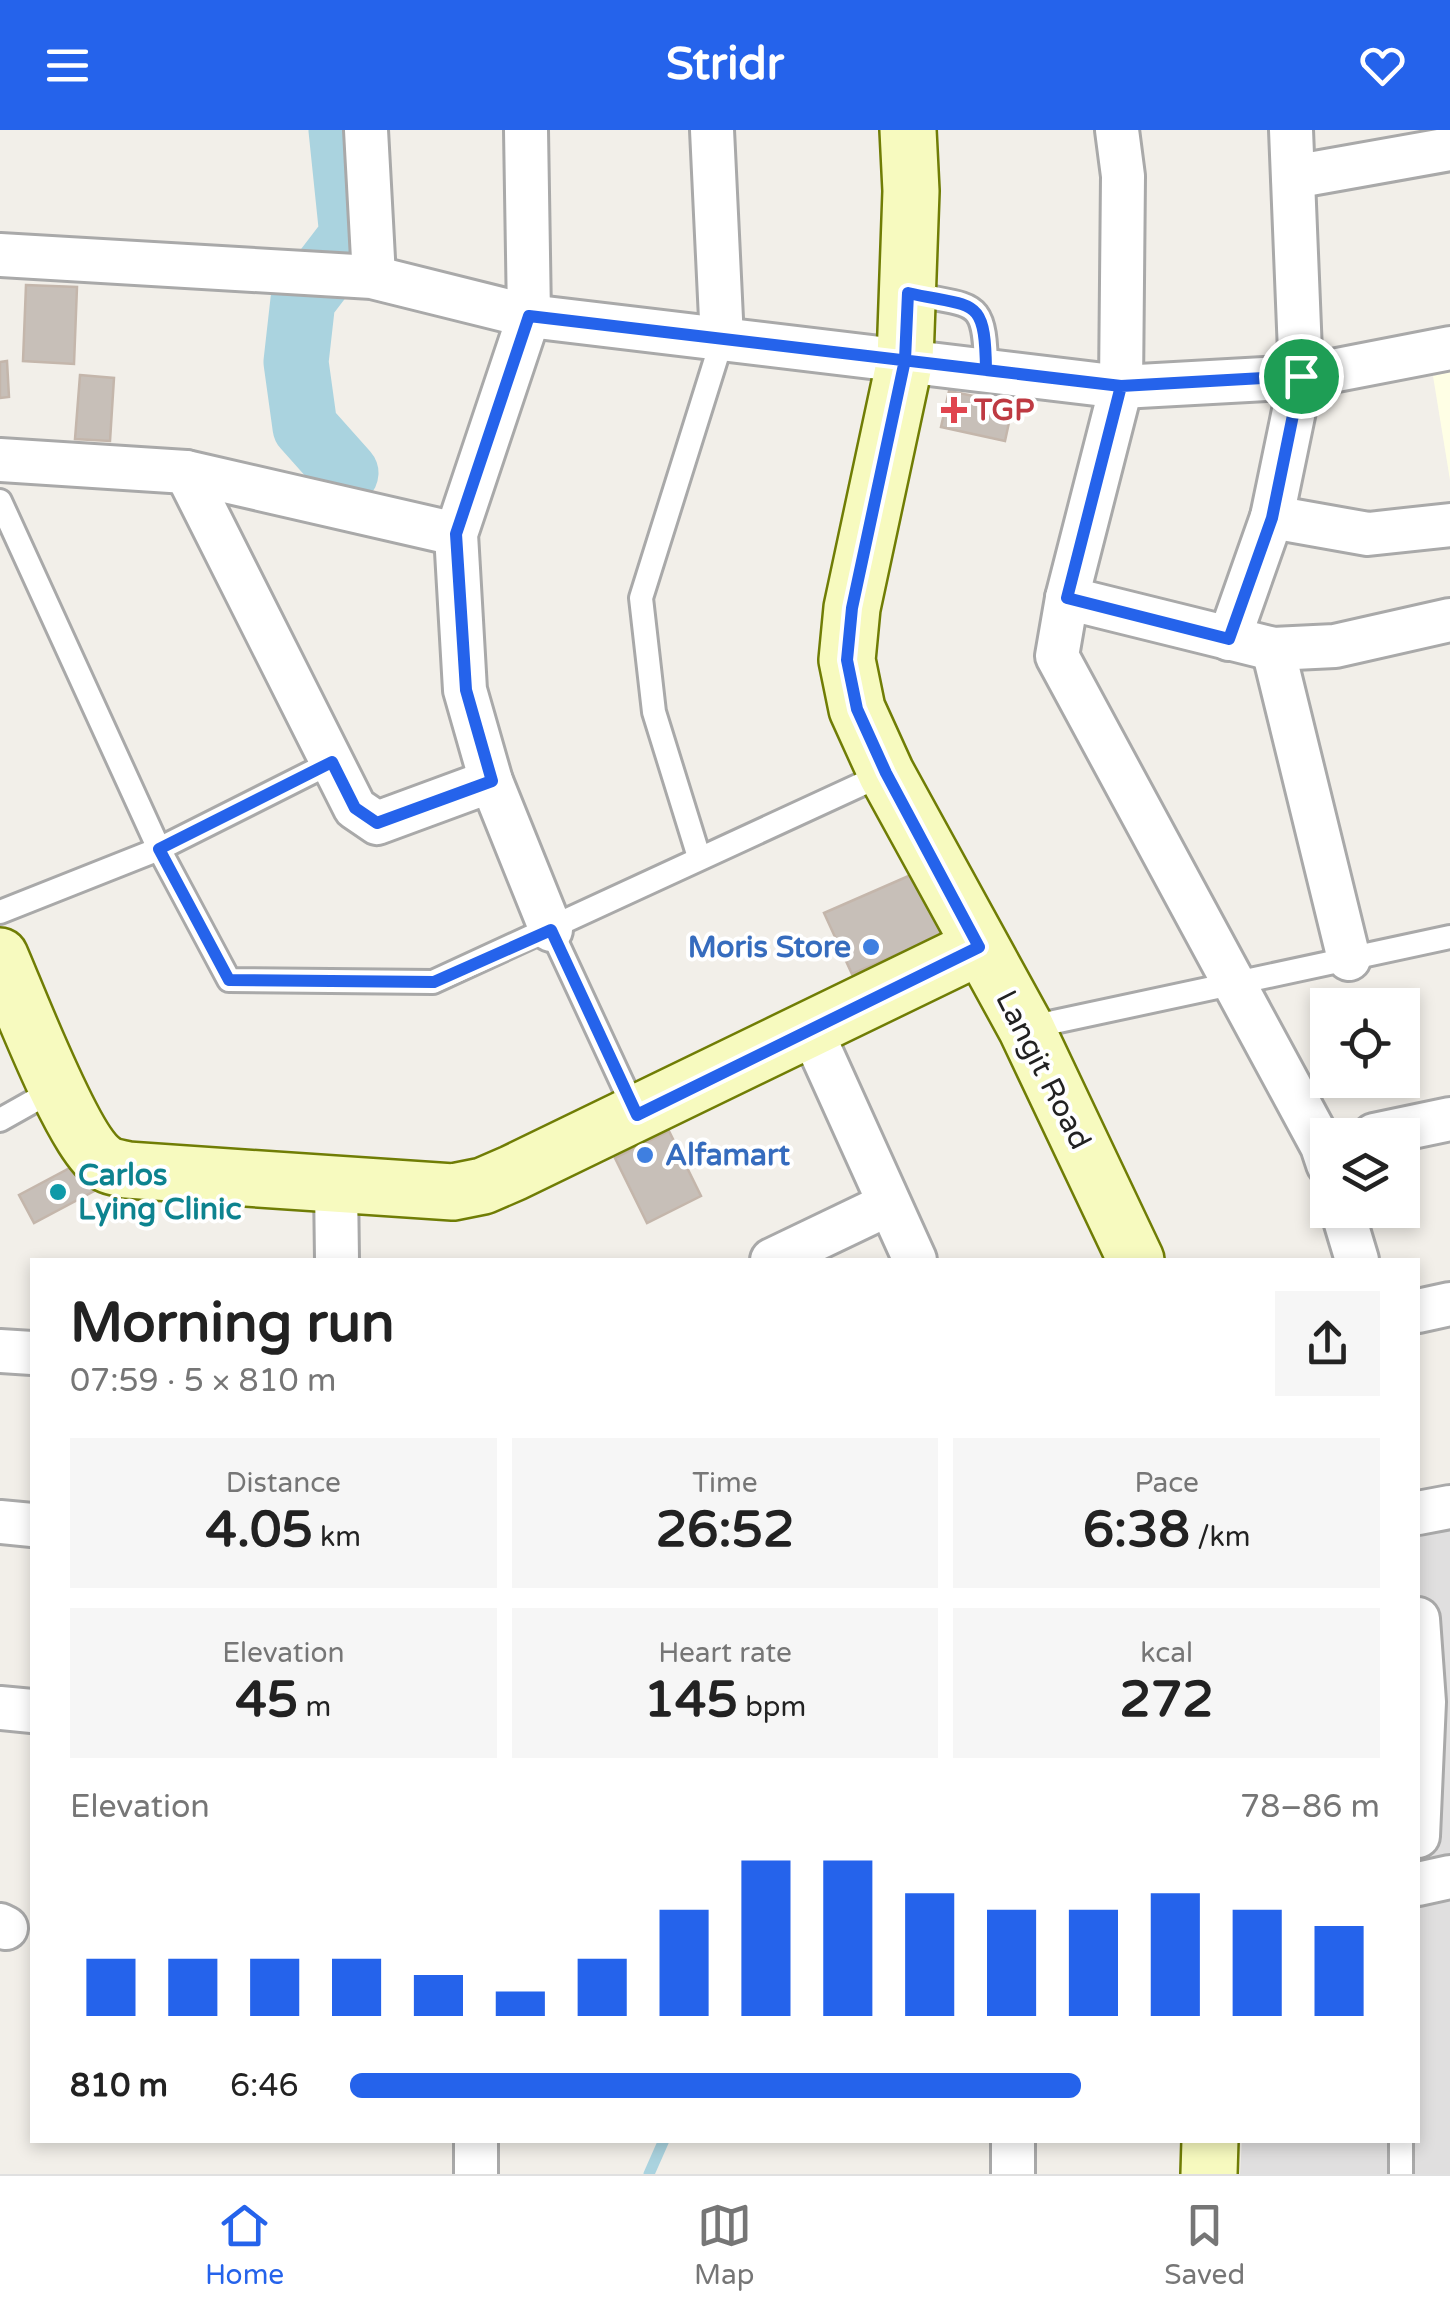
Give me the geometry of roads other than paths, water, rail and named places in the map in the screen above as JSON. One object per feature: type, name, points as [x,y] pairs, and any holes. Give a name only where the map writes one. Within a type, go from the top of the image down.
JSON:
[{"type":"main road","name":"Langit Road","points":[[908,130],[905,360],[852,608],[847,660],[857,709],[886,773],[1026,1028],[1135,1258]]},
{"type":"main road","points":[[0,956],[88,1148],[105,1164],[127,1170],[453,1192],[483,1186],[637,1115],[979,947]]},
{"type":"main road","points":[[1209,2174],[1210,2143]]},
{"type":"street","points":[[366,130],[373,277]]},
{"type":"street","points":[[526,130],[529,316],[456,534],[466,690],[492,781],[551,930]]},
{"type":"street","points":[[712,130],[722,340]]},
{"type":"street","points":[[1116,130],[1122,176],[1121,386],[1067,598],[1057,656],[1310,1122]]},
{"type":"street","points":[[1229,639],[1272,518],[1301,376],[1291,130]]},
{"type":"street","points":[[1292,177],[1450,148]]},
{"type":"street","points":[[0,255],[373,277],[529,316],[1121,386],[1301,376],[1450,348]]},
{"type":"street","points":[[0,460],[186,472],[456,534]]},
{"type":"street","points":[[186,472],[355,808],[377,823],[492,781]]},
{"type":"street","points":[[1272,518],[1368,534],[1450,525]]},
{"type":"street","points":[[1067,598],[1273,650],[1335,646],[1450,620]]},
{"type":"street","points":[[1273,650],[1349,959]]},
{"type":"street","points":[[811,1030],[913,1258]]},
{"type":"street","points":[[1420,1125],[1450,1119]]},
{"type":"street","points":[[336,1184],[337,1258]]},
{"type":"street","points":[[776,1258],[889,1204]]},
{"type":"street","points":[[1347,1228],[1356,1258]]},
{"type":"street","points":[[1420,1311],[1450,1304]]},
{"type":"street","points":[[0,1351],[30,1354]]},
{"type":"street","points":[[1420,1513],[1450,1507]]},
{"type":"street","points":[[0,1522],[30,1524]]},
{"type":"street","points":[[1420,1628],[1437,1700],[1420,1822]]},
{"type":"street","points":[[0,1708],[30,1711]]},
{"type":"street","points":[[1420,1884],[1450,1878]]},
{"type":"street","points":[[476,2143],[476,2174]]},
{"type":"street","points":[[1013,2143],[1013,2174]]},
{"type":"lane","points":[[908,293],[970,306],[980,316],[985,330],[986,370]]},
{"type":"lane","points":[[699,857],[654,712],[642,598],[722,340]]},
{"type":"lane","points":[[0,501],[159,849],[229,980],[434,982],[886,773]]},
{"type":"lane","points":[[0,912],[159,849],[332,762]]},
{"type":"lane","points":[[551,930],[637,1115]]},
{"type":"lane","points":[[1026,1028],[1450,937]]},
{"type":"lane","points":[[0,1120],[58,1088]]},
{"type":"lane","points":[[1401,2174],[1402,2143]]},
{"type":"waterway","points":[[341,130],[352,236],[303,300],[296,362],[305,427],[346,473]]},
{"type":"waterway","points":[[649,2174],[663,2143]]},
{"type":"place","name":"TGP","points":[[954,410]]},
{"type":"place","name":"Moris Store","points":[[871,947]]},
{"type":"place","name":"Alfamart","points":[[645,1155]]},
{"type":"place","name":"Carlos Lying Clinic","points":[[58,1192]]}]
